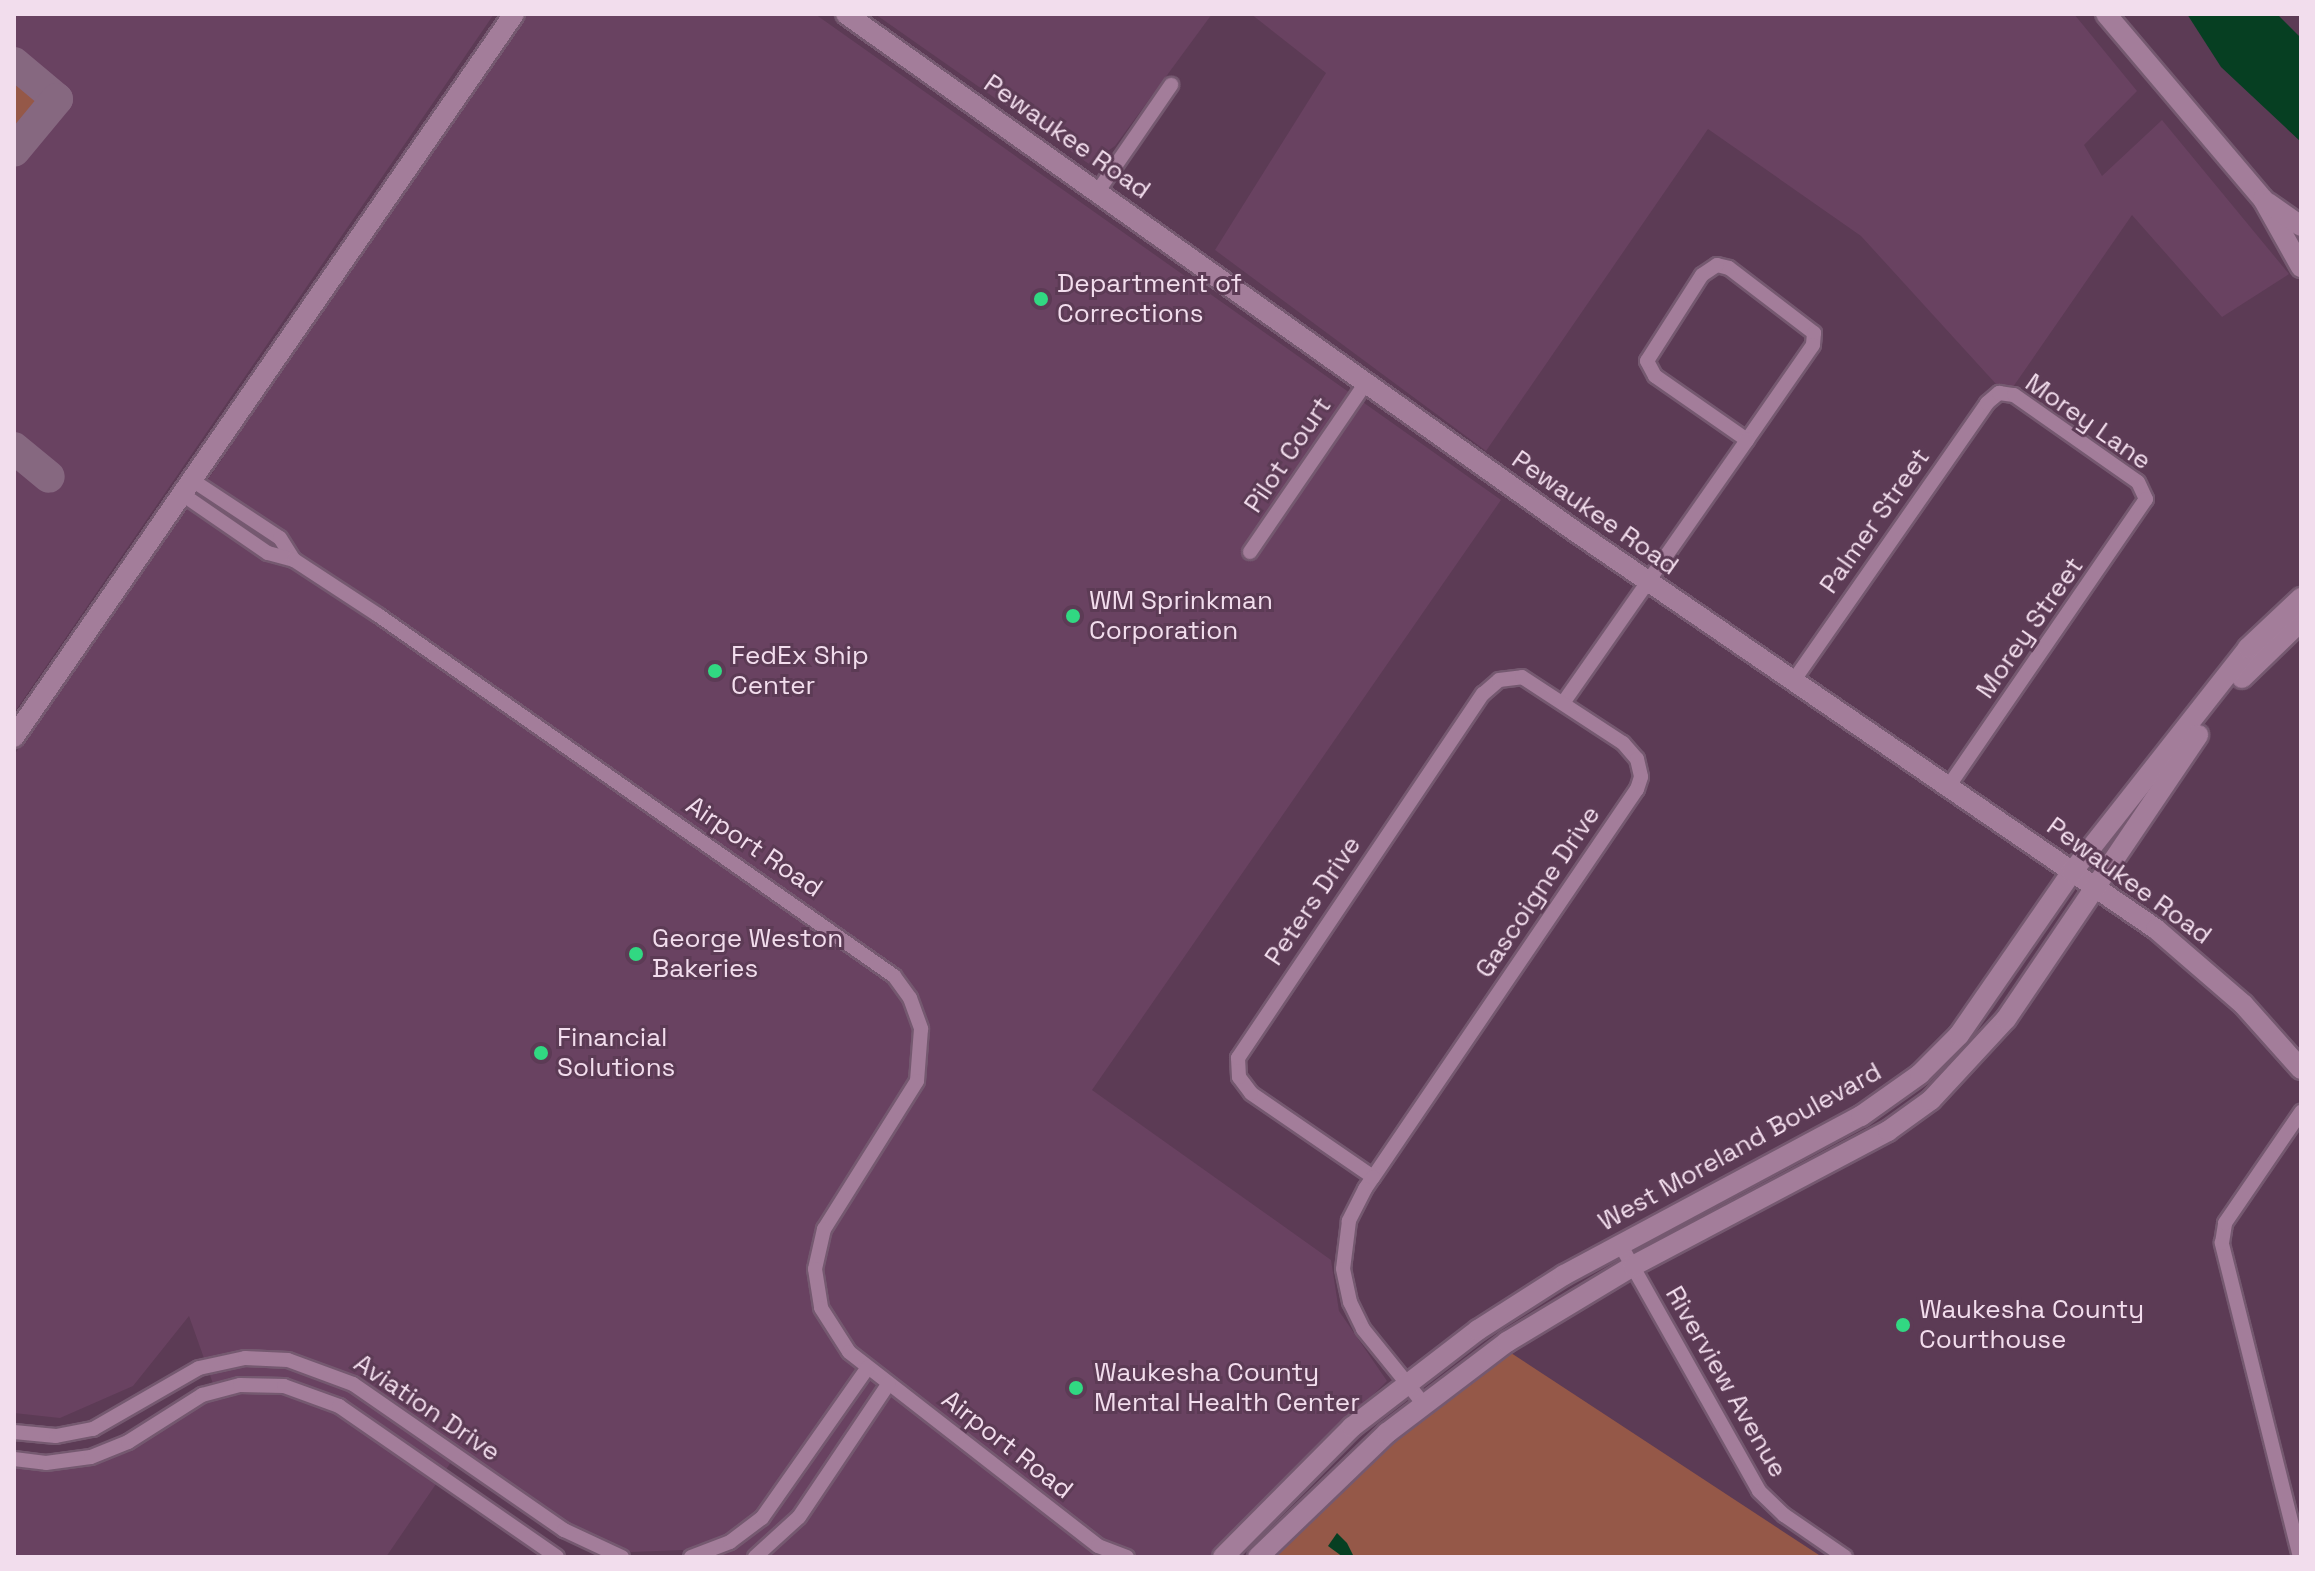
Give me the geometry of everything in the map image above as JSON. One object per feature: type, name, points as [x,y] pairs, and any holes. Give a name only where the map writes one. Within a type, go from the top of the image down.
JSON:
[{"type":"street","points":[[14,737],[514,14]]},
{"type":"street","name":"Pewaukee Road","points":[[846,14],[1648,582],[2095,886],[2211,973],[2301,1069]]},
{"type":"street","points":[[2106,14],[2263,199],[2301,267]]},
{"type":"street","points":[[1098,191],[1171,85]]},
{"type":"street","points":[[2263,199],[2301,226]]},
{"type":"street","points":[[1563,703],[1648,582],[1747,440],[1813,345],[1814,333],[1729,268],[1717,265],[1702,275],[1647,361],[1655,376],[1747,440]]},
{"type":"street","name":"Pilot Court","points":[[1250,552],[1365,384]]},
{"type":"street","name":"Morey Lane","points":[[1999,393],[2014,395],[2138,482],[2146,495]]},
{"type":"street","name":"Palmer Street","points":[[1794,680],[1999,393]]},
{"type":"street","name":"Airport Road","points":[[187,487],[280,538],[294,560],[869,954],[906,991],[921,1029],[917,1081],[828,1220],[815,1262],[816,1290],[827,1322],[868,1367],[1101,1552],[1127,1557]]},
{"type":"street","name":"Morey Street","points":[[1949,786],[2139,515],[2146,495]]},
{"type":"street","name":"West Moreland Boulevard","points":[[1223,1557],[1312,1464],[1405,1383],[1533,1294],[1620,1244],[1861,1116],[1934,1061],[2021,947],[2072,872],[2248,648],[2301,598]]},
{"type":"street","name":"West Moreland Boulevard","points":[[1262,1553],[1326,1487],[1423,1403],[1546,1317],[1633,1266],[1888,1131],[1952,1081],[1991,1039],[2139,816],[2246,672],[2301,621]]},
{"type":"street","name":"Peters Drive","points":[[1373,1177],[1251,1093],[1239,1077],[1238,1058],[1489,686],[1522,677],[1563,703]]},
{"type":"street","name":"Gascoigne Drive","points":[[1423,1403],[1363,1329],[1344,1282],[1349,1221],[1373,1177],[1637,789],[1641,772],[1632,751],[1563,703]]},
{"type":"street","points":[[2021,947],[2043,963]]},
{"type":"street","points":[[1934,1061],[1952,1081]]},
{"type":"street","points":[[2300,1557],[2222,1243],[2225,1223],[2301,1112]]},
{"type":"street","name":"Riverview Avenue","points":[[1620,1244],[1759,1491],[1784,1515],[1845,1557]]},
{"type":"street","points":[[1533,1294],[1546,1317]]},
{"type":"street","name":"Aviation Drive","points":[[14,1432],[34,1436],[75,1434],[102,1425],[185,1374],[234,1359],[288,1360],[334,1374],[585,1543],[622,1557]]},
{"type":"street","points":[[691,1557],[747,1531],[793,1478],[868,1367]]},
{"type":"street","points":[[185,1374],[194,1399]]},
{"type":"street","points":[[755,1557],[786,1531],[889,1383]]},
{"type":"street","name":"Aviation Drive","points":[[14,1459],[46,1463],[112,1450],[194,1399],[240,1385],[284,1386],[339,1406],[557,1557]]},
{"type":"street","points":[[389,1441],[404,1419]]},
{"type":"street","points":[[34,1436],[46,1463]]},
{"type":"street","points":[[448,1482],[463,1460]]},
{"type":"street","points":[[793,1478],[815,1492]]},
{"type":"street","points":[[1247,1531],[1262,1553]]},
{"type":"shaded area","points":[[14,14],[494,14],[14,713]]},
{"type":"shaded area","points":[[526,14],[815,14],[1501,500],[1092,1090],[1331,1260],[1339,1311],[1387,1381],[1211,1557],[684,1557],[683,1550],[631,1552],[586,1535],[460,1449],[386,1557],[14,1557],[14,1466],[67,1468],[108,1458],[217,1395],[189,1316],[133,1386],[60,1418],[14,1413],[14,755],[220,462],[388,205]]},
{"type":"shaded area","points":[[875,14],[1212,14],[1115,146],[1089,164]]},
{"type":"shaded area","points":[[1251,14],[2074,14],[2137,91],[2084,145],[2102,176],[2162,120],[2289,274],[2222,317],[2132,215],[2013,387],[1996,384],[1861,236],[1708,129],[1486,451],[1215,250],[1326,73]]},
{"type":"shaded area","points":[[2187,14],[2277,14],[2301,38],[2301,142],[2221,67]]},
{"type":"shaded area","points":[[14,71],[39,95],[14,135]]},
{"type":"shaded area","points":[[1511,1353],[1822,1557],[1271,1557],[1401,1433]]},
{"type":"shaded area","points":[[1337,1533],[1354,1557],[1343,1557],[1328,1546]]},
{"type":"taxiway","points":[[14,63],[57,99],[14,151]]},
{"type":"taxiway","points":[[14,448],[49,477]]},
{"type":"place","name":"Department of Corrections","points":[[1041,299]]},
{"type":"place","name":"WM Sprinkman Corporation","points":[[1073,616]]},
{"type":"place","name":"FedEx Ship Center","points":[[715,671]]},
{"type":"place","name":"George Weston Bakeries","points":[[636,954]]},
{"type":"place","name":"Financial Solutions","points":[[541,1053]]},
{"type":"place","name":"Waukesha County Courthouse","points":[[1903,1325]]},
{"type":"place","name":"Waukesha County Mental Health Center","points":[[1076,1388]]}]
